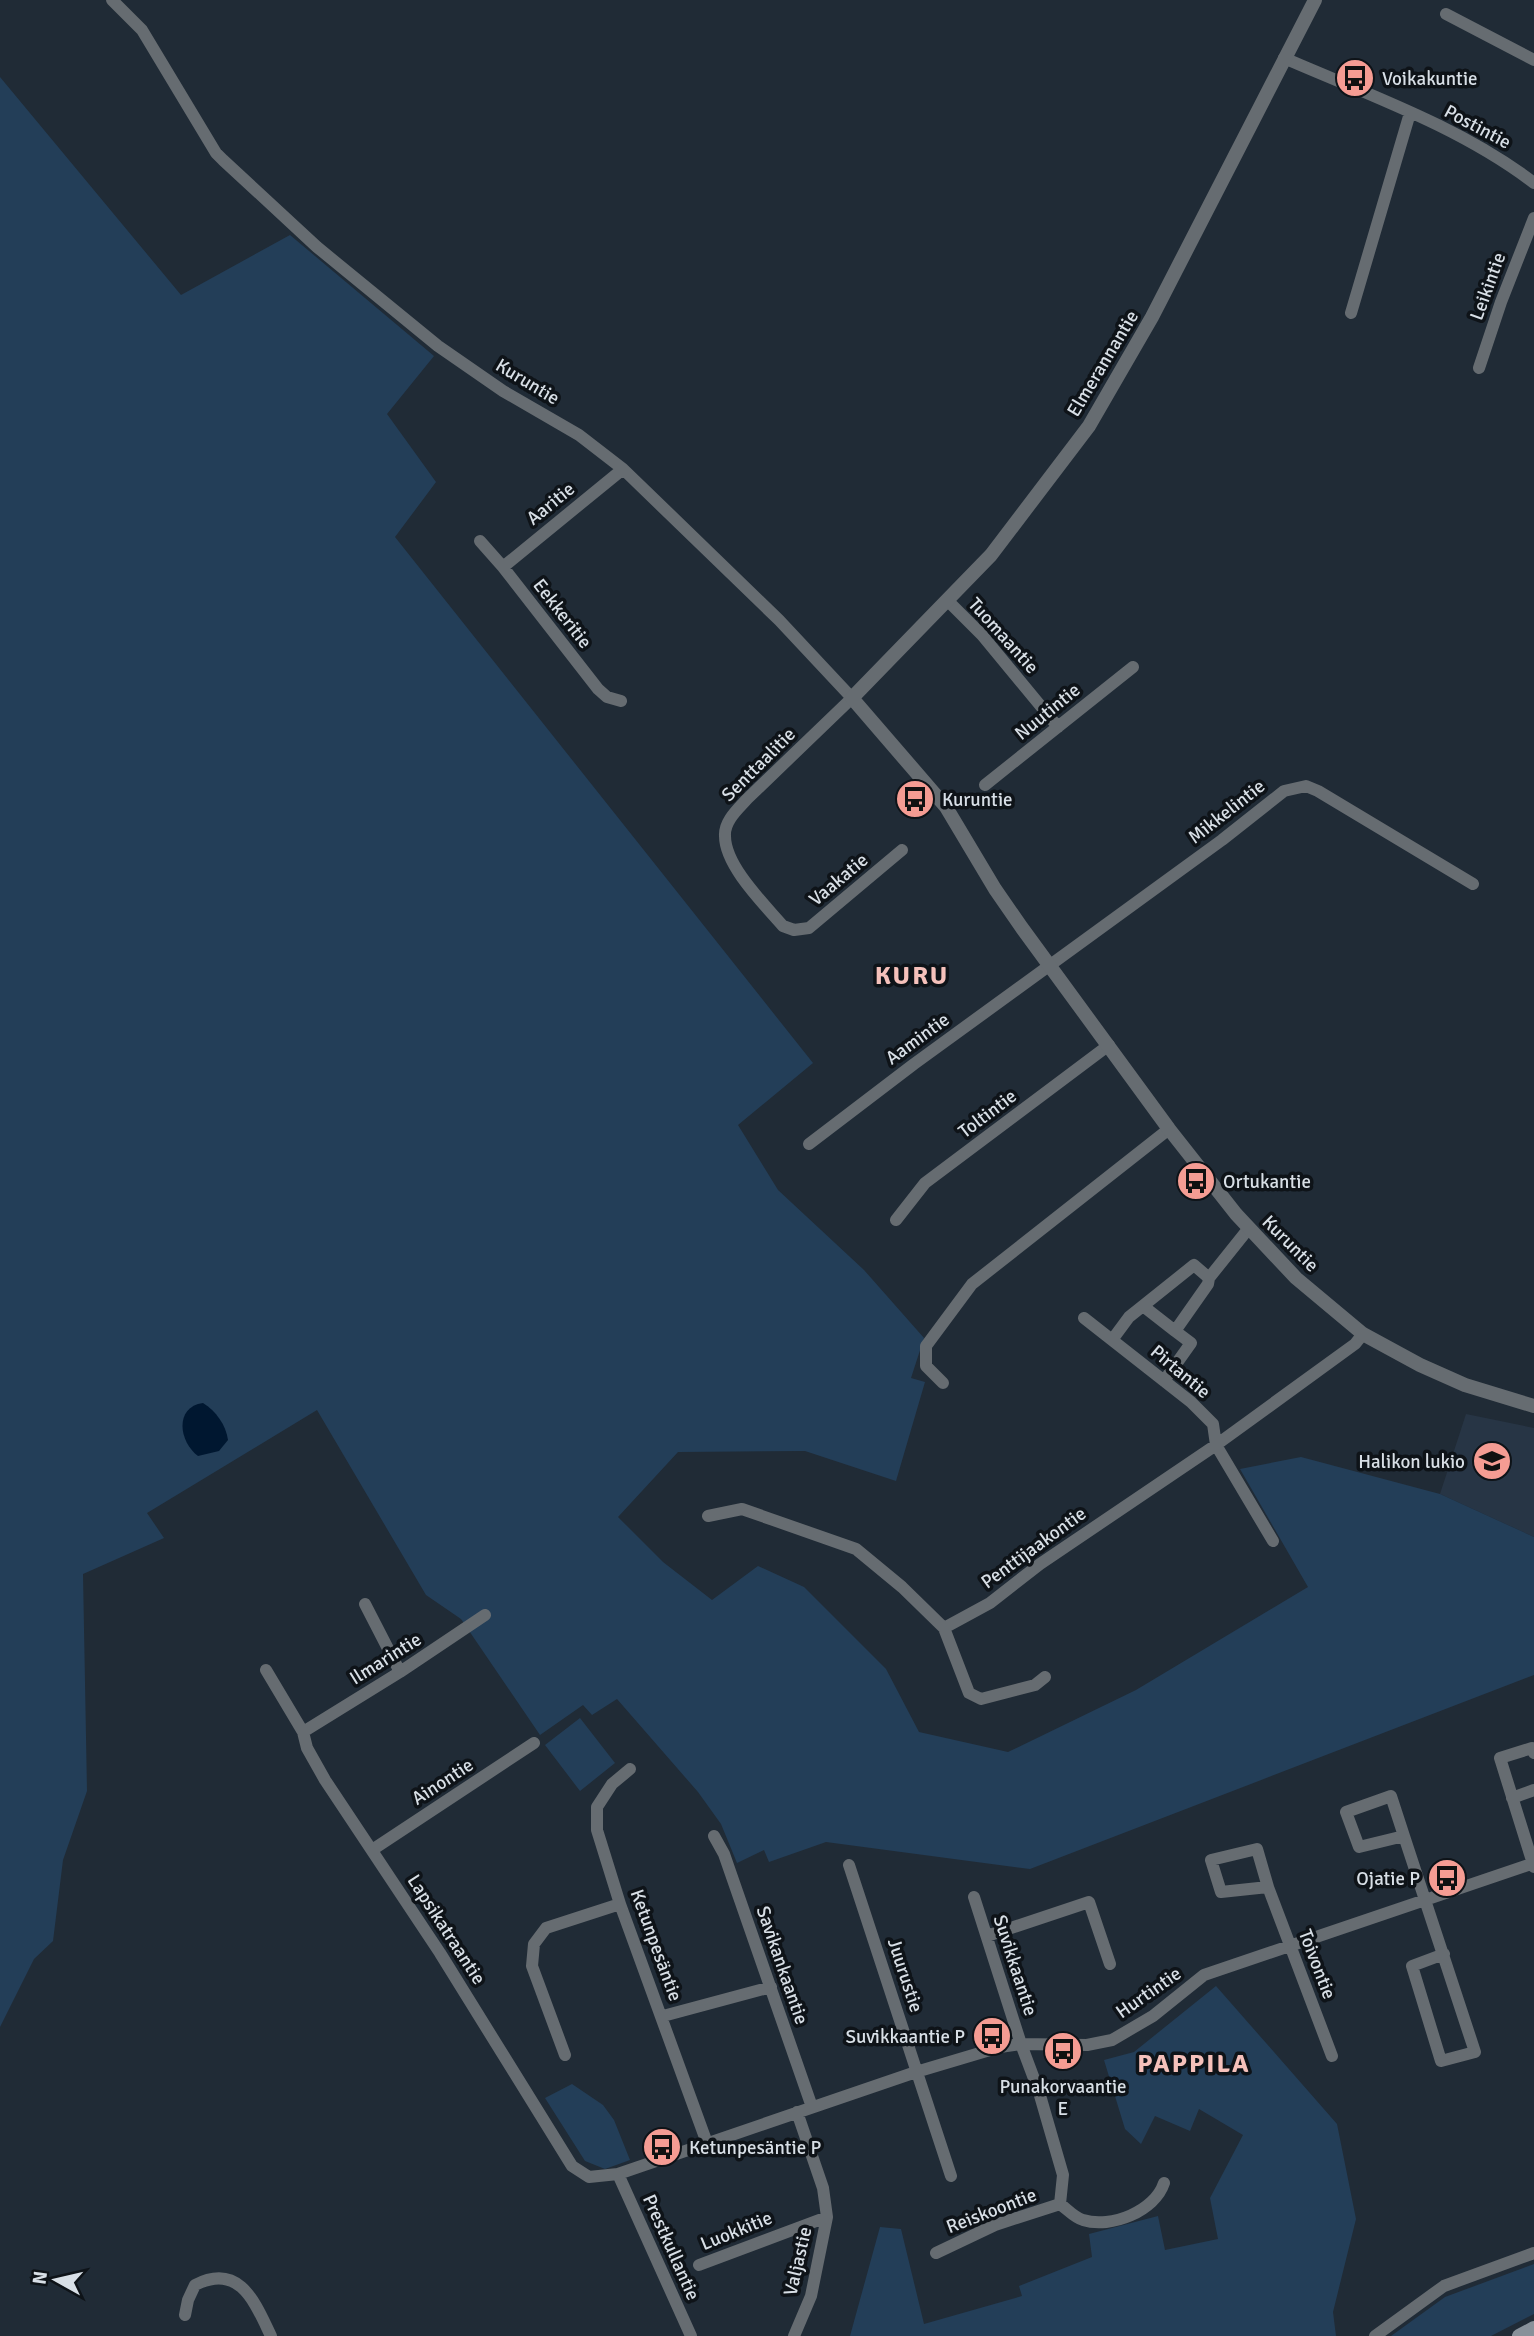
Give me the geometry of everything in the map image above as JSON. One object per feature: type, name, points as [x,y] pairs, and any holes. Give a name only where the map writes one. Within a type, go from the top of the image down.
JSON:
[{"type":"main road","points":[[1519,2336],[1534,2328]]},
{"type":"street","name":"Kuruntie","points":[[112,0],[142,30],[216,153],[317,247],[438,346],[503,391],[579,435],[623,469],[779,620],[852,698],[946,807],[995,889],[1169,1129],[1249,1228],[1296,1278],[1363,1334],[1420,1365],[1465,1385],[1534,1406]]},
{"type":"street","name":"Elmerannantie","points":[[852,698],[991,555],[1089,426],[1152,317],[1315,0]]},
{"type":"street","points":[[1446,14],[1534,60]]},
{"type":"street","name":"Postintie","points":[[1284,58],[1468,140],[1509,164],[1534,183]]},
{"type":"street","points":[[1351,313],[1410,113]]},
{"type":"street","name":"Leikintie","points":[[1479,368],[1534,218]]},
{"type":"street","name":"Aaritie","points":[[503,567],[623,469]]},
{"type":"street","name":"Eekkeritie","points":[[480,541],[598,689],[607,697],[621,701]]},
{"type":"street","name":"Tuomaantie","points":[[947,601],[982,635],[1058,727]]},
{"type":"street","name":"Nuutintie","points":[[985,785],[1133,667]]},
{"type":"street","name":"Senttaalitie","points":[[794,930],[783,926],[732,860],[725,836],[727,827],[747,799],[852,698]]},
{"type":"street","name":"Mikkelintie","points":[[1050,965],[1222,840],[1284,790],[1295,786],[1318,790],[1473,884]]},
{"type":"street","name":"Vaakatie","points":[[794,930],[809,928],[902,850]]},
{"type":"street","name":"Aamintie","points":[[809,1144],[1050,965]]},
{"type":"street","name":"Toltintie","points":[[896,1220],[925,1183],[1109,1045]]},
{"type":"street","points":[[943,1383],[926,1366],[926,1346],[972,1284],[1169,1129]]},
{"type":"street","points":[[1175,1331],[1208,1284],[1209,1278],[1249,1228]]},
{"type":"street","points":[[1112,1340],[1129,1317],[1194,1265],[1209,1278]]},
{"type":"street","points":[[1143,1306],[1191,1343],[1164,1381]]},
{"type":"street","name":"Pirtantie","points":[[1084,1318],[1191,1402],[1213,1424],[1216,1445],[1273,1541]]},
{"type":"street","name":"Penttijaakontie","points":[[944,1628],[990,1603],[1040,1564],[1216,1445],[1354,1345],[1363,1334]]},
{"type":"street","points":[[708,1516],[742,1509],[856,1549],[902,1587],[944,1628],[969,1693],[981,1699],[1035,1685],[1045,1677]]},
{"type":"street","points":[[365,1604],[400,1672]]},
{"type":"street","name":"Ilmarintie","points":[[303,1732],[485,1615]]},
{"type":"street","name":"Lapsikatraantie","points":[[266,1670],[303,1732],[307,1748],[319,1769],[440,1953],[572,2166],[589,2177],[618,2174]]},
{"type":"street","name":"Ainontie","points":[[372,1850],[534,1743]]},
{"type":"street","points":[[1534,1753],[1532,1748],[1500,1758],[1534,1865]]},
{"type":"street","name":"Ketunpesäntie","points":[[630,1769],[612,1784],[597,1807],[597,1830],[620,1904],[707,2143]]},
{"type":"street","points":[[1512,1798],[1534,1790]]},
{"type":"street","points":[[1404,1836],[1359,1847],[1346,1812],[1391,1796],[1444,1954],[1475,2052],[1441,2061],[1412,1966],[1444,1954]]},
{"type":"street","name":"Savikankaantie","points":[[714,1836],[724,1854],[812,2107]]},
{"type":"street","name":"Toivontie","points":[[1268,1887],[1222,1892],[1211,1860],[1257,1849],[1268,1887],[1332,2056]]},
{"type":"street","name":"Juurustie","points":[[849,1865],[951,2176]]},
{"type":"street","name":"Hurtintie","points":[[618,2174],[916,2072],[1000,2047],[1021,2044],[1087,2045],[1112,2040],[1153,2016],[1205,1975],[1534,1865]]},
{"type":"street","name":"Suvikkaantie","points":[[974,1897],[1039,2092],[1063,2175],[1060,2204]]},
{"type":"street","points":[[987,1936],[1089,1902],[1110,1964]]},
{"type":"street","points":[[565,2056],[532,1966],[534,1944],[546,1928],[620,1904]]},
{"type":"street","points":[[663,2017],[771,1987]]},
{"type":"street","name":"Valjastie","points":[[794,2336],[811,2296],[827,2217],[823,2188],[797,2112]]},
{"type":"street","name":"Prestkullantie","points":[[618,2174],[691,2336]]},
{"type":"street","points":[[1060,2204],[1082,2220],[1108,2223],[1139,2211],[1161,2194],[1164,2183]]},
{"type":"street","name":"Reiskoontie","points":[[936,2253],[995,2225],[1060,2204]]},
{"type":"street","name":"Luokkitie","points":[[699,2265],[827,2217]]},
{"type":"street","points":[[1374,2336],[1444,2286],[1534,2253]]},
{"type":"street","points":[[185,2315],[195,2285],[214,2278],[235,2283],[249,2292],[271,2336]]},
{"type":"shaded area","points":[[0,77],[181,295],[290,235],[434,356],[387,414],[436,482],[395,537],[813,1063],[738,1125],[778,1190],[864,1270],[924,1338],[911,1378],[925,1382],[896,1481],[805,1451],[678,1452],[618,1517],[663,1562],[712,1600],[758,1566],[804,1587],[886,1669],[919,1732],[1008,1752],[1136,1690],[1308,1587],[1240,1469],[1301,1457],[1440,1494],[1534,1537],[1534,1675],[1030,1869],[826,1842],[769,1862],[764,1850],[737,1863],[721,1824],[698,1792],[617,1699],[592,1715],[583,1705],[540,1735],[461,1619],[426,1595],[317,1410],[147,1513],[164,1538],[83,1574],[87,1791],[63,1860],[53,1941],[34,1959],[0,2027]]},
{"type":"shaded area","points":[[203,1403],[220,1419],[228,1440],[219,1451],[198,1456],[187,1442],[182,1426],[187,1411]]},
{"type":"shaded area","name":"Halikon lukio","points":[[1466,1414],[1534,1428],[1534,1537],[1440,1494]]},
{"type":"shaded area","points":[[580,1718],[615,1763],[580,1791],[545,1745]]},
{"type":"shaded area","points":[[1216,1986],[1337,2124],[1356,2219],[1333,2312],[1336,2336],[850,2336],[880,2227],[901,2229],[924,2324],[1022,2296],[1019,2286],[1092,2257],[1089,2234],[1158,2216],[1165,2250],[1218,2239],[1210,2198],[1243,2135],[1199,2109],[1190,2131],[1155,2116],[1141,2144],[1125,2129],[1104,2060],[1134,2052]]},
{"type":"shaded area","points":[[572,2084],[603,2105],[614,2120],[630,2160],[605,2169],[585,2161],[545,2098]]},
{"type":"shaded area","points":[[1534,2264],[1534,2314],[1491,2336],[1391,2336],[1445,2297]]},
{"type":"place","name":"Voikakuntie","points":[[1355,78]]},
{"type":"place","name":"Kuruntie","points":[[915,799]]},
{"type":"place","name":"Ortukantie","points":[[1196,1181]]},
{"type":"place","name":"Halikon lukio","points":[[1492,1461]]},
{"type":"place","name":"Ojatie P","points":[[1447,1878]]},
{"type":"place","name":"Suvikkaantie P","points":[[992,2036]]},
{"type":"place","name":"Punakorvaantie E","points":[[1063,2051]]},
{"type":"place","name":"Ketunpesäntie P","points":[[662,2147]]},
{"type":"district","name":"KURU","points":[[912,975]]},
{"type":"district","name":"PAPPILA","points":[[1194,2063]]}]
